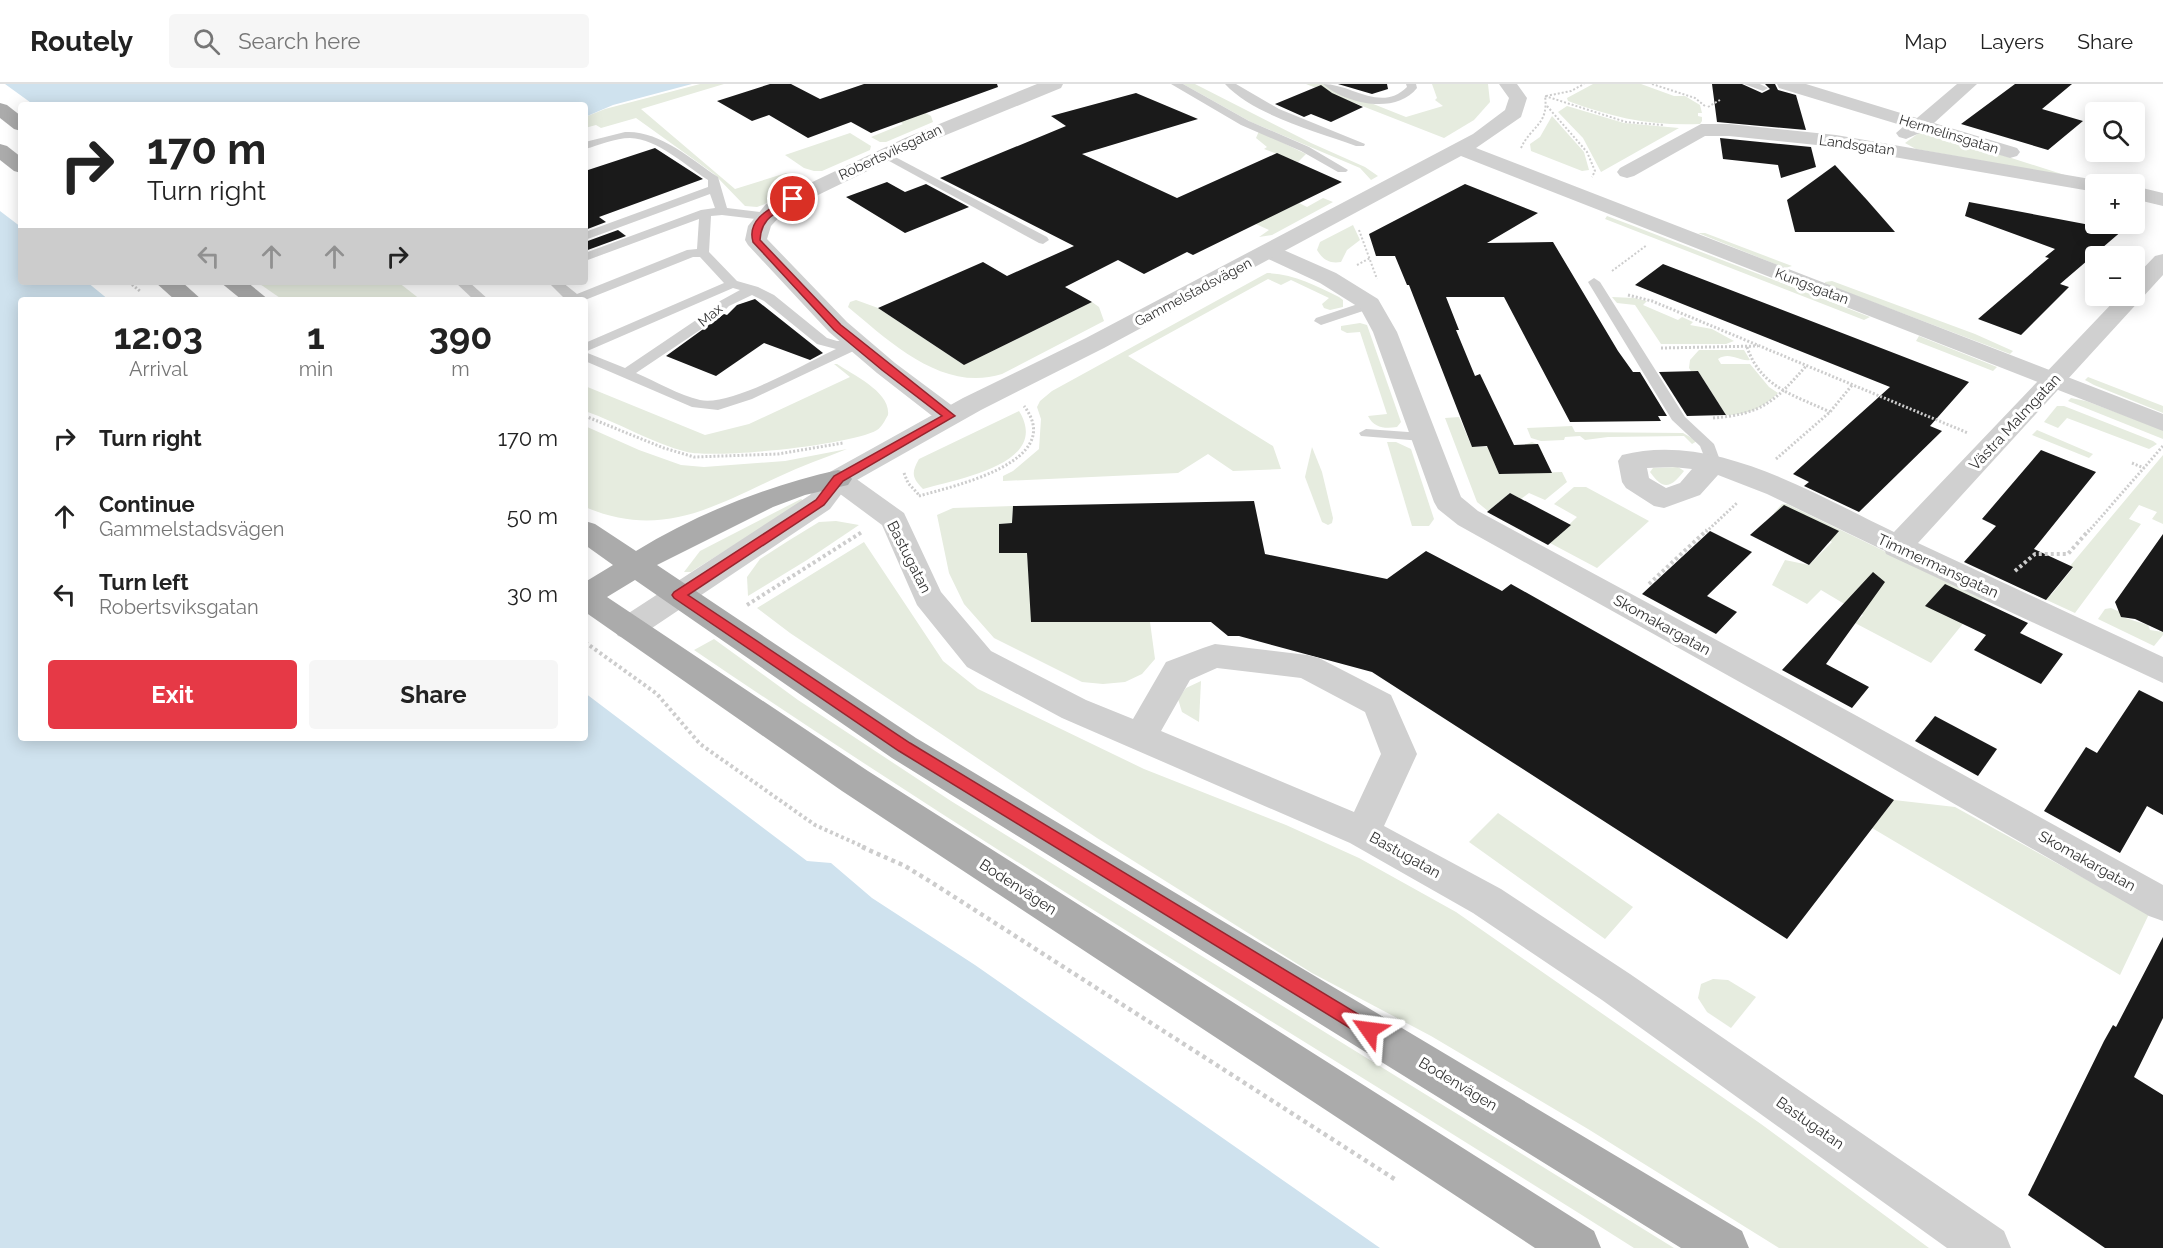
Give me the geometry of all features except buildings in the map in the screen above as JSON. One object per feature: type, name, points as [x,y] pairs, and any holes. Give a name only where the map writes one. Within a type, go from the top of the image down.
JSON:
[{"type":"main road","points":[[0,109],[18,123]]},
{"type":"main road","points":[[0,150],[18,165]]},
{"type":"main road","points":[[171,285],[186,297]]},
{"type":"main road","points":[[236,285],[253,297]]},
{"type":"main road","points":[[588,595],[663,548],[763,500],[798,488],[838,479]]},
{"type":"main road","name":"Bodenvägen","points":[[588,533],[915,754],[1725,1248]]},
{"type":"main road","name":"Bodenvägen","points":[[588,599],[855,781],[1577,1248]]},
{"type":"street","name":"Robertsviksgatan","points":[[764,216],[793,199],[923,136],[1051,84]]},
{"type":"street","name":"Gammelstadsvägen","points":[[838,479],[949,416],[1095,344],[1461,149],[1515,113],[1518,98],[1508,84]]},
{"type":"street","name":"Hermelinsgatan","points":[[1786,84],[2085,176]]},
{"type":"street","points":[[1881,148],[1920,125],[1968,84]]},
{"type":"street","name":"Landsgatan","points":[[1628,172],[1701,130],[1729,130],[1881,148],[2085,184]]},
{"type":"street","name":"Kungsgatan","points":[[1461,149],[2163,423]]},
{"type":"street","points":[[2145,195],[2163,200]]},
{"type":"street","points":[[764,216],[756,228],[756,240],[838,327],[949,416]]},
{"type":"street","points":[[1270,251],[1328,278],[1374,293]]},
{"type":"street","name":"Västra Malmgatan","points":[[2145,281],[2163,261]]},
{"type":"street","name":"Skomakargatan","points":[[1374,293],[1385,332],[1422,437],[1448,502],[1468,518],[1845,725],[2163,904]]},
{"type":"street","name":"Västra Malmgatan","points":[[1897,547],[2122,306]]},
{"type":"street","name":"Timmermansgatan","points":[[1713,464],[1777,488],[1897,547],[2163,671]]},
{"type":"street","points":[[629,628],[820,502],[838,479]]},
{"type":"street","name":"Bastugatan","points":[[838,479],[894,520],[928,597],[979,659],[1074,709],[1363,832],[1487,901],[1576,960],[1987,1248]]},
{"type":"street","points":[[1140,737],[1178,671],[1215,656],[1307,667],[1379,704],[1399,754],[1363,832]]},
{"type":"lane","points":[[1176,84],[1245,123],[1305,149],[1342,170]]},
{"type":"lane","points":[[1230,84],[1245,95],[1278,112],[1360,144]]},
{"type":"lane","points":[[1328,84],[1353,96],[1374,102],[1387,102],[1406,96],[1412,88],[1411,84]]},
{"type":"lane","points":[[1749,84],[1763,88]]},
{"type":"lane","points":[[588,145],[632,135],[646,138],[714,179],[711,190]]},
{"type":"lane","points":[[884,154],[1043,240]]},
{"type":"lane","points":[[696,182],[711,190],[722,211]]},
{"type":"lane","points":[[588,235],[711,190]]},
{"type":"lane","points":[[588,256],[705,213],[722,211],[764,216]]},
{"type":"lane","points":[[705,213],[703,253],[732,284],[753,290],[769,298],[822,341],[837,345],[857,344]]},
{"type":"lane","points":[[595,218],[608,227]]},
{"type":"lane","points":[[582,297],[691,254],[703,253]]},
{"type":"lane","points":[[1594,282],[1679,420],[1707,444],[1713,464]]},
{"type":"lane","points":[[588,347],[732,284]]},
{"type":"lane","points":[[464,285],[478,297]]},
{"type":"lane","points":[[557,285],[571,297]]},
{"type":"lane","name":"Max","points":[[627,373],[710,317],[720,305],[735,296],[753,290]]},
{"type":"lane","points":[[1321,321],[1374,293]]},
{"type":"lane","points":[[588,357],[696,404],[718,406],[747,396],[857,344]]},
{"type":"lane","points":[[1366,433],[1422,437]]},
{"type":"path","points":[[1584,84],[1571,91],[1545,96],[1626,122],[1663,125]]},
{"type":"path","points":[[1652,84],[1695,98],[1707,108]]},
{"type":"path","points":[[1673,91],[1680,87]]},
{"type":"path","points":[[1707,108],[1720,100]]},
{"type":"path","points":[[1547,106],[1587,152],[1595,171],[1592,178]]},
{"type":"path","points":[[1707,108],[1707,114]]},
{"type":"path","points":[[1358,228],[1374,293]]},
{"type":"path","points":[[1594,282],[1652,241]]},
{"type":"path","points":[[1604,297],[1640,297],[1974,435]]},
{"type":"path","points":[[1636,348],[1762,346]]},
{"type":"path","points":[[1747,347],[1752,364],[1761,376],[1783,391],[1830,412]]},
{"type":"path","points":[[1679,420],[1749,415],[1766,407],[1807,365]]},
{"type":"path","points":[[1773,462],[1830,412],[1853,384]]},
{"type":"path","points":[[718,621],[915,498],[999,471],[1022,455],[1032,440],[1034,424],[1028,410],[1017,399]]},
{"type":"path","points":[[588,417],[664,448],[694,457],[778,454],[852,441]]},
{"type":"path","points":[[2012,574],[2033,553],[2068,554],[2163,445]]},
{"type":"path","points":[[2132,463],[2144,468]]},
{"type":"path","points":[[1646,586],[1743,497]]},
{"type":"path","points":[[588,644],[657,694],[700,744],[815,825],[904,866],[931,882],[1399,1182]]},
{"type":"path","points":[[629,674],[665,652]]},
{"type":"shaded area","points":[[700,84],[724,84],[641,109],[735,189],[786,173],[799,183],[765,204],[757,207],[745,206],[714,174],[636,118],[601,128],[596,125],[588,127],[588,116],[605,109]]},
{"type":"shaded area","points":[[1183,84],[1195,84],[1311,143],[1365,167],[1378,176],[1371,180],[1360,168],[1251,122]]},
{"type":"shaded area","points":[[1306,84],[1323,84],[1406,117],[1443,106],[1435,100],[1437,98],[1432,84],[1488,84],[1490,102],[1474,120],[1444,138]]},
{"type":"shaded area","points":[[1593,84],[1641,84],[1674,96],[1685,96],[1700,105],[1702,113],[1698,113],[1698,116],[1702,117],[1702,121],[1700,124],[1665,124],[1633,120],[1568,101],[1567,98]]},
{"type":"shaded area","points":[[1567,106],[1624,123],[1679,128],[1601,172],[1583,138],[1558,112]]},
{"type":"shaded area","points":[[922,111],[931,116],[933,122],[886,142],[880,142],[871,137],[903,124],[898,120]]},
{"type":"shaded area","points":[[1552,116],[1584,152],[1589,170],[1582,171],[1531,151],[1530,144],[1540,137]]},
{"type":"shaded area","points":[[1259,131],[1306,154],[1298,162],[1264,149],[1267,147],[1256,138]]},
{"type":"shaded area","points":[[1920,132],[1933,133],[2071,177],[1916,149],[1905,143]]},
{"type":"shaded area","points":[[850,133],[871,146],[870,150],[822,171],[804,168],[785,155]]},
{"type":"shaded area","points":[[1237,194],[1278,213],[1299,203],[1307,207],[1323,198],[1333,202],[1272,235],[1259,237],[1269,230],[1214,205]]},
{"type":"shaded area","points":[[1607,216],[1870,317],[1864,320],[1605,219]]},
{"type":"shaded area","points":[[1353,225],[1360,240],[1347,250],[1341,262],[1330,262],[1322,256],[1317,250],[1320,242]]},
{"type":"shaded area","points":[[1698,233],[1705,233],[1792,266],[1785,268]]},
{"type":"shaded area","points":[[1267,273],[1286,275],[1313,284],[1343,300],[1343,307],[1330,310],[1324,308],[1322,304],[1329,298],[1291,280],[1281,285],[1268,279],[1128,356],[1273,446],[1281,469],[1233,471],[1208,454],[1178,473],[1003,481],[1003,476],[1013,471],[1039,449],[1041,419],[1037,407],[1040,401],[1052,391]]},
{"type":"shaded area","points":[[1832,281],[1975,334],[2013,351],[2010,354],[1825,284],[1825,282]]},
{"type":"shaded area","points":[[261,285],[402,285],[417,297],[279,297]]},
{"type":"shaded area","points":[[1612,297],[1647,301],[1643,305],[1678,320],[1682,317],[1693,322],[1690,325],[1712,329],[1734,341],[1726,344],[1661,344],[1635,305],[1617,303]]},
{"type":"shaded area","points":[[856,300],[878,308],[964,365],[1092,302],[1099,307],[1104,321],[1002,374],[980,378],[959,376],[919,361],[881,335],[848,307],[850,302]]},
{"type":"shaded area","points":[[1360,323],[1367,325],[1401,422],[1397,427],[1380,427],[1368,416],[1387,414],[1360,332],[1347,333],[1341,330],[1341,326]]},
{"type":"shaded area","points":[[1919,336],[1997,367],[1993,371],[1916,341]]},
{"type":"shaded area","points":[[1699,350],[1744,350],[1750,360],[1730,356],[1718,359],[1721,364],[1750,364],[1769,387],[1778,393],[1754,410],[1726,415],[1698,371],[1691,371],[1689,368],[1690,360]]},
{"type":"shaded area","points":[[834,364],[870,385],[884,399],[888,415],[877,430],[863,436],[814,445],[725,454],[687,452],[588,412],[588,387],[705,435],[749,424],[850,377]]},
{"type":"shaded area","points":[[2088,377],[2163,406],[2163,413],[2094,385],[2085,380]]},
{"type":"shaded area","points":[[2071,398],[2086,401],[2163,430],[2163,439],[2068,401]]},
{"type":"shaded area","points":[[2057,406],[2064,406],[2157,444],[2149,449],[2067,418],[2058,428],[2044,422]]},
{"type":"shaded area","points":[[1019,411],[1026,429],[1023,444],[1012,456],[996,466],[957,480],[923,489],[917,482],[914,472],[919,459]]},
{"type":"shaded area","points":[[1459,417],[1472,447],[1521,446],[1532,442],[1539,445],[1545,459],[1493,460],[1499,474],[1562,472],[1567,482],[1545,500],[1529,493],[1521,499],[1510,493],[1488,511],[1477,502],[1445,418]]},
{"type":"shaded area","points":[[1572,426],[1575,432],[1683,433],[1697,441],[1692,444],[1684,436],[1608,437],[1585,440],[1580,436],[1565,437],[1564,440],[1541,441],[1531,438],[1527,428]]},
{"type":"shaded area","points":[[588,427],[639,450],[681,465],[704,467],[785,461],[847,449],[795,469],[707,509],[684,516],[661,520],[637,520],[612,516],[588,508]]},
{"type":"shaded area","points":[[2037,430],[2093,454],[2089,458],[2032,435]]},
{"type":"shaded area","points":[[1387,442],[1396,442],[1411,449],[1434,519],[1429,526],[1412,526]]},
{"type":"shaded area","points":[[1312,447],[1322,472],[1333,518],[1332,523],[1328,525],[1322,522],[1305,477]]},
{"type":"shaded area","points":[[2163,455],[2163,524],[2152,519],[2157,512],[2139,505],[2129,519],[2141,524],[2075,613],[2016,586],[2025,583],[2051,595],[2073,568],[2070,566]]},
{"type":"shaded area","points":[[1678,467],[1684,471],[1675,481],[1667,485],[1659,482],[1650,472],[1653,468]]},
{"type":"shaded area","points":[[1574,487],[1586,487],[1649,521],[1597,568],[1550,543],[1577,517],[1554,504]]},
{"type":"shaded area","points":[[801,499],[804,501],[691,572],[684,572],[700,551]]},
{"type":"shaded area","points":[[1782,504],[1787,504],[1983,599],[1931,663],[1855,623],[1863,615],[1821,590],[1807,604],[1772,585],[1785,560],[1809,565],[1832,542],[1774,513]]},
{"type":"shaded area","points":[[1013,506],[1012,523],[999,524],[999,553],[1027,553],[1032,622],[1150,622],[1155,659],[1142,674],[1125,682],[1103,684],[1082,682],[994,638],[964,604],[949,573],[937,515],[953,508]]},
{"type":"shaded area","points":[[836,521],[859,525],[748,596],[747,577],[760,559],[819,522]]},
{"type":"shaded area","points":[[864,542],[943,661],[978,689],[1144,769],[1286,825],[1359,858],[1456,912],[1761,1124],[1929,1248],[1779,1248],[1588,1129],[1431,1036],[1312,973],[1097,838],[790,633],[757,608]]},
{"type":"shaded area","points":[[2111,608],[2120,612],[2122,617],[2148,625],[2150,630],[2163,632],[2163,635],[2154,646],[2098,619],[2105,609]]},
{"type":"shaded area","points":[[714,639],[798,700],[951,801],[1674,1248],[1634,1248],[1044,879],[926,804],[694,650]]},
{"type":"shaded area","points":[[1201,681],[1199,722],[1182,712],[1178,699],[1186,688]]},
{"type":"shaded area","points":[[1894,800],[1955,807],[2149,914],[2120,975],[1872,828]]},
{"type":"shaded area","points":[[1498,813],[1633,907],[1605,939],[1469,842]]},
{"type":"shaded area","points":[[1713,979],[1728,980],[1756,997],[1731,1028],[1707,1012],[1698,998],[1701,984]]},
{"type":"water","points":[[5,84],[692,84],[613,105],[588,116],[588,102],[30,102]]},
{"type":"water","points":[[0,211],[18,225],[18,285],[91,285],[105,297],[18,297],[18,741],[588,741],[588,695],[807,861],[831,863],[872,898],[975,965],[1380,1248],[0,1248]]},
{"type":"route","points":[[793,199],[774,208],[764,216],[756,228],[756,240],[838,327],[886,368],[949,416],[838,479],[820,502],[678,595],[904,747],[1369,1030]]}]
